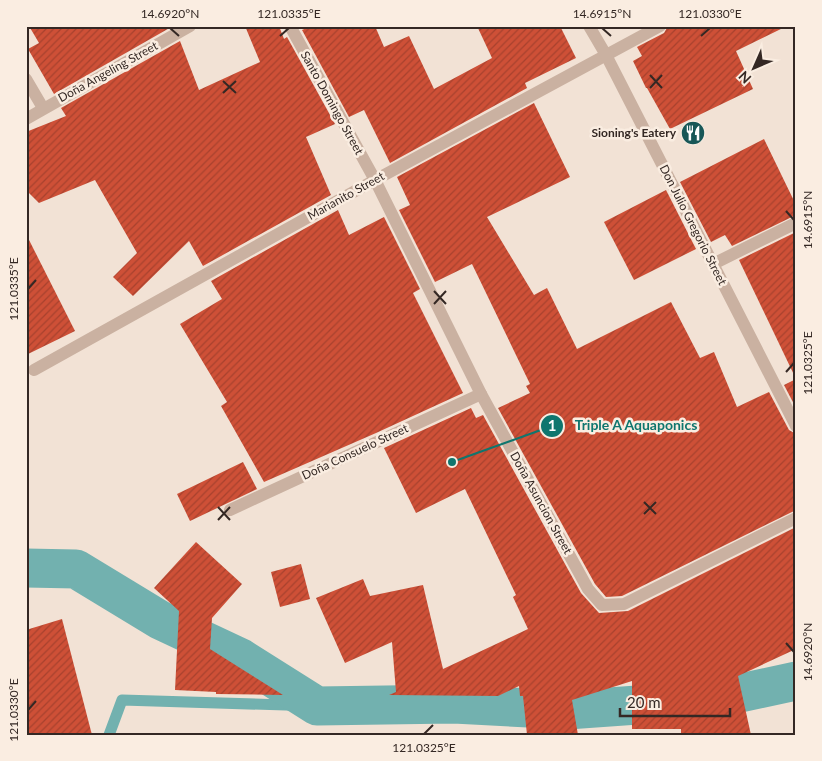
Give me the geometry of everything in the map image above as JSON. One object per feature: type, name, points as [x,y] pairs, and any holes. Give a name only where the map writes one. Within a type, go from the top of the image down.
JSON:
[{"type":"street","name":"Doña Angeling Street","points":[[26,119],[190,26]]},
{"type":"street","name":"Santo Domingo Street","points":[[290,26],[374,180]]},
{"type":"street","name":"Don Julio Gregorio Street","points":[[589,26],[606,55],[796,426]]},
{"type":"street","name":"Marianito Street","points":[[34,370],[374,180],[660,26]]},
{"type":"street","points":[[26,79],[43,108]]},
{"type":"street","name":"Doña Asuncion Street","points":[[374,180],[481,394],[588,589],[602,605],[624,604],[796,518]]},
{"type":"street","points":[[714,264],[796,222]]},
{"type":"street","name":"Doña Consuelo Street","points":[[230,510],[481,394]]},
{"type":"building","points":[[29,26],[173,26],[54,94],[28,49],[39,43]]},
{"type":"building","points":[[245,26],[279,26],[284,39],[287,37],[335,124],[306,137],[331,195],[203,266],[189,241],[133,296],[113,277],[137,253],[95,180],[39,203],[26,190],[26,132],[66,116],[61,108],[180,41],[199,90],[260,62]]},
{"type":"building","points":[[311,26],[375,26],[384,47],[409,36],[434,89],[492,58],[477,26],[560,26],[576,58],[525,83],[527,88],[390,163],[364,110],[349,117],[302,30]]},
{"type":"building","points":[[668,26],[787,26],[736,51],[753,89],[670,129],[633,61],[642,56],[637,47],[664,33]]},
{"type":"building","points":[[534,103],[570,177],[487,217],[534,295],[547,288],[577,349],[671,302],[700,358],[714,352],[737,407],[769,392],[789,430],[796,434],[796,510],[622,596],[606,597],[595,584],[498,408],[530,393],[526,386],[530,384],[472,264],[435,282],[399,210],[410,205],[397,177]]},
{"type":"building","points":[[764,139],[796,205],[796,215],[732,246],[725,235],[711,242],[680,182]]},
{"type":"building","points":[[666,190],[696,249],[634,280],[604,222]]},
{"type":"building","points":[[338,210],[349,235],[384,217],[420,289],[413,293],[463,393],[264,482],[221,406],[227,402],[180,324],[222,299],[211,281]]},
{"type":"building","points":[[796,232],[796,379],[739,260]]},
{"type":"building","points":[[26,234],[75,331],[26,355]]},
{"type":"building","points":[[796,379],[796,408],[784,385]]},
{"type":"building","points":[[471,408],[476,418],[483,415],[581,593],[599,613],[628,611],[796,527],[796,649],[738,676],[751,735],[681,735],[681,729],[632,729],[632,681],[572,700],[578,735],[527,735],[523,696],[520,696],[519,686],[498,696],[389,695],[396,692],[392,642],[345,663],[316,598],[363,579],[370,596],[423,585],[443,669],[528,629],[513,597],[516,595],[465,489],[416,513],[384,448]]},
{"type":"building","points":[[243,462],[257,489],[190,521],[177,494]]},
{"type":"building","points":[[196,542],[242,584],[212,618],[210,649],[283,695],[216,694],[216,692],[175,690],[179,611],[154,588]]},
{"type":"building","points":[[301,564],[310,599],[280,607],[271,572]]},
{"type":"building","points":[[62,619],[92,735],[26,735],[26,630]]},
{"type":"waterway","points":[[26,568],[76,569],[160,620],[241,658],[317,706],[454,704],[567,710],[708,700],[796,681]]},
{"type":"waterway","points":[[109,735],[122,700],[317,706]]},
{"type":"place","name":"Sioning's Eatery","points":[[693,133]]},
{"type":"place","name":"Triple A Aquaponics","points":[[452,462]]}]
